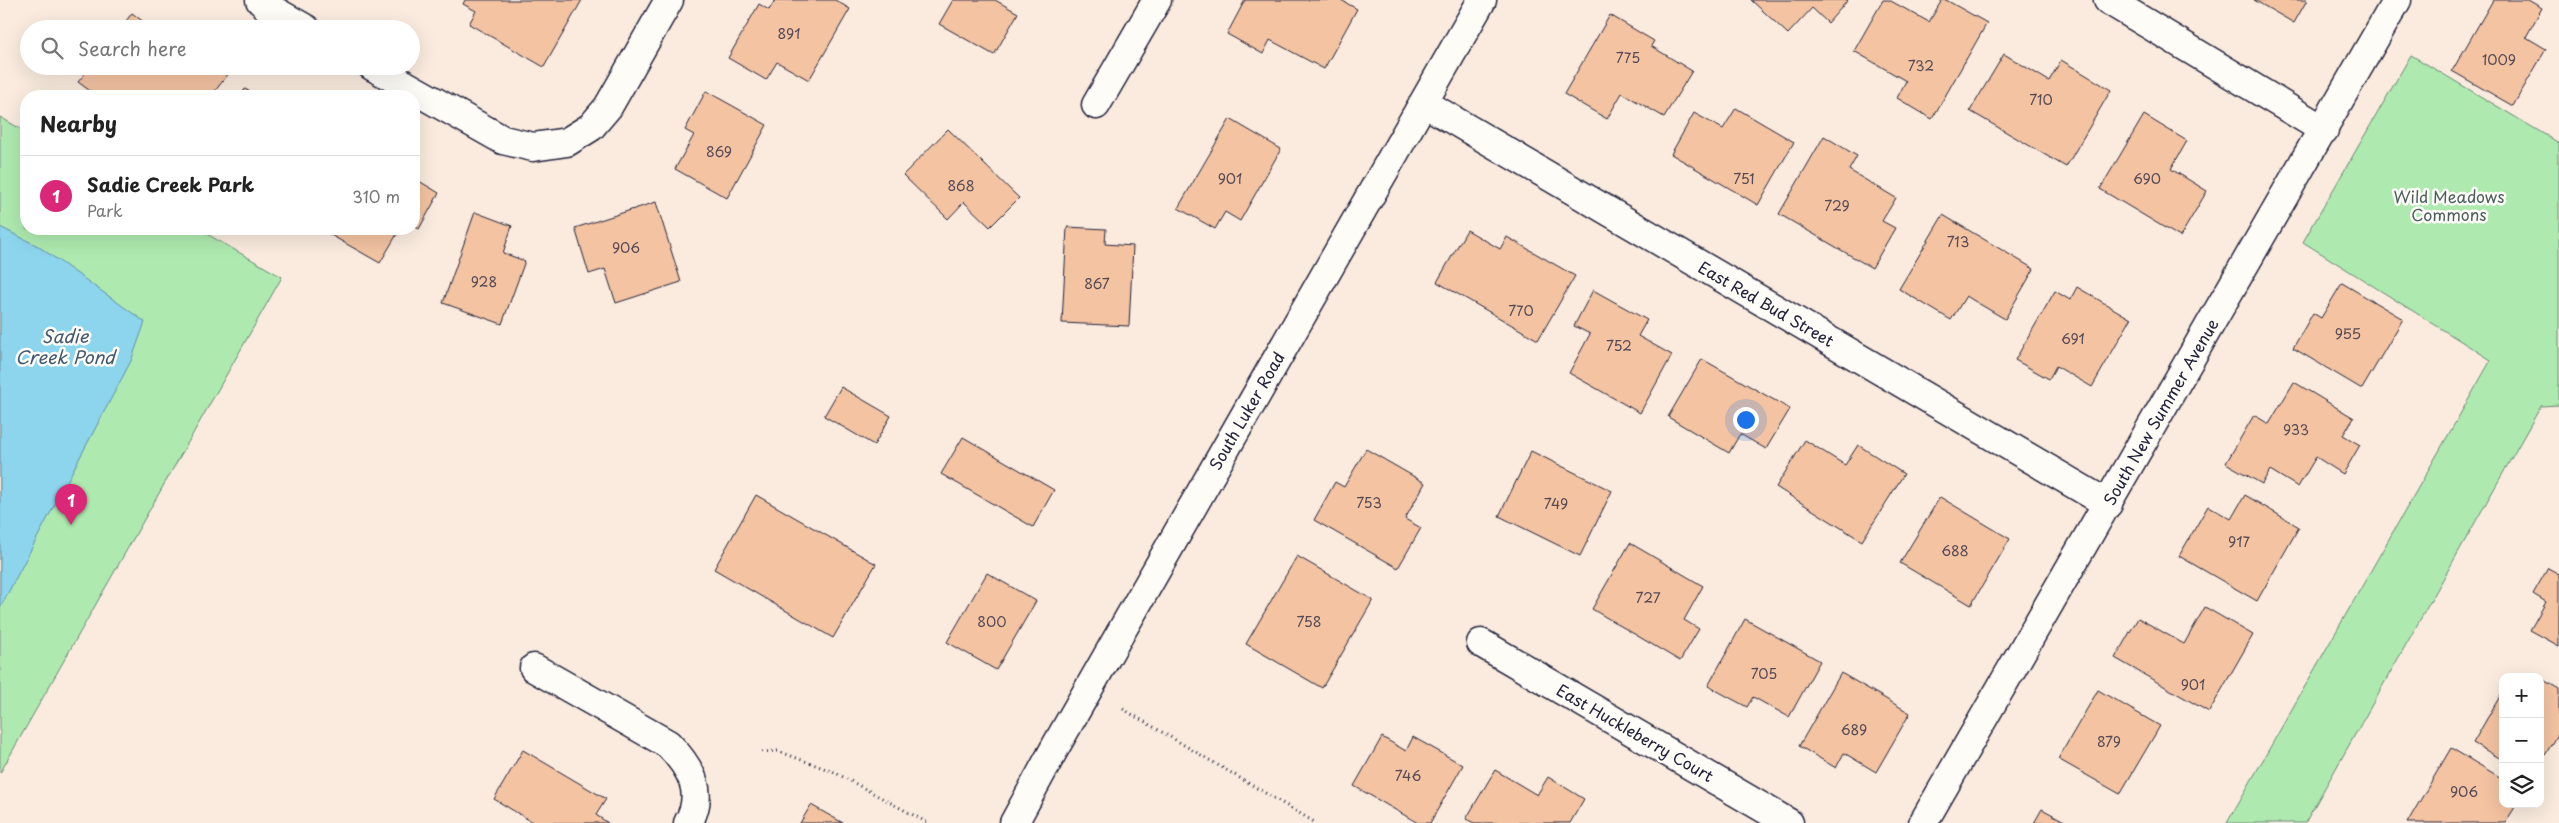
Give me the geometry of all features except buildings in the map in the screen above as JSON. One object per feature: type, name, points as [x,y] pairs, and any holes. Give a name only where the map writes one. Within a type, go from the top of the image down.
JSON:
[{"type":"street","points":[[260,0],[266,6],[290,20]]},
{"type":"street","points":[[420,93],[503,140],[533,147],[567,142],[591,127],[608,107],[669,0]]},
{"type":"street","points":[[1096,106],[1156,0]]},
{"type":"street","name":"South Luker Road","points":[[1014,823],[1062,735],[1482,0]]},
{"type":"street","points":[[2108,0],[2324,130]]},
{"type":"street","name":"South New Summer Avenue","points":[[1923,823],[2324,130],[2397,0]]},
{"type":"street","points":[[388,75],[414,90]]},
{"type":"street","name":"East Red Bud Street","points":[[1424,103],[2108,504]]},
{"type":"street","name":"East Huckleberry Court","points":[[1481,643],[1788,823]]},
{"type":"street","points":[[534,668],[668,744],[683,759],[694,779],[697,799],[688,823]]},
{"type":"path","points":[[1123,709],[1316,823]]},
{"type":"path","points":[[762,752],[778,751],[819,765],[928,823]]},
{"type":"green space","name":"Wild Meadows Commons","points":[[2411,55],[2559,143],[2559,405],[2541,406],[2305,823],[2227,823],[2491,360],[2303,242]]},
{"type":"green space","points":[[0,117],[20,129],[20,235],[208,235],[282,277],[0,773]]},
{"type":"water","name":"Sadie Creek Pond","points":[[0,227],[38,246],[145,322],[131,361],[0,608]]},
{"type":"place","name":"Sadie Creek Park","points":[[71,525]]}]
